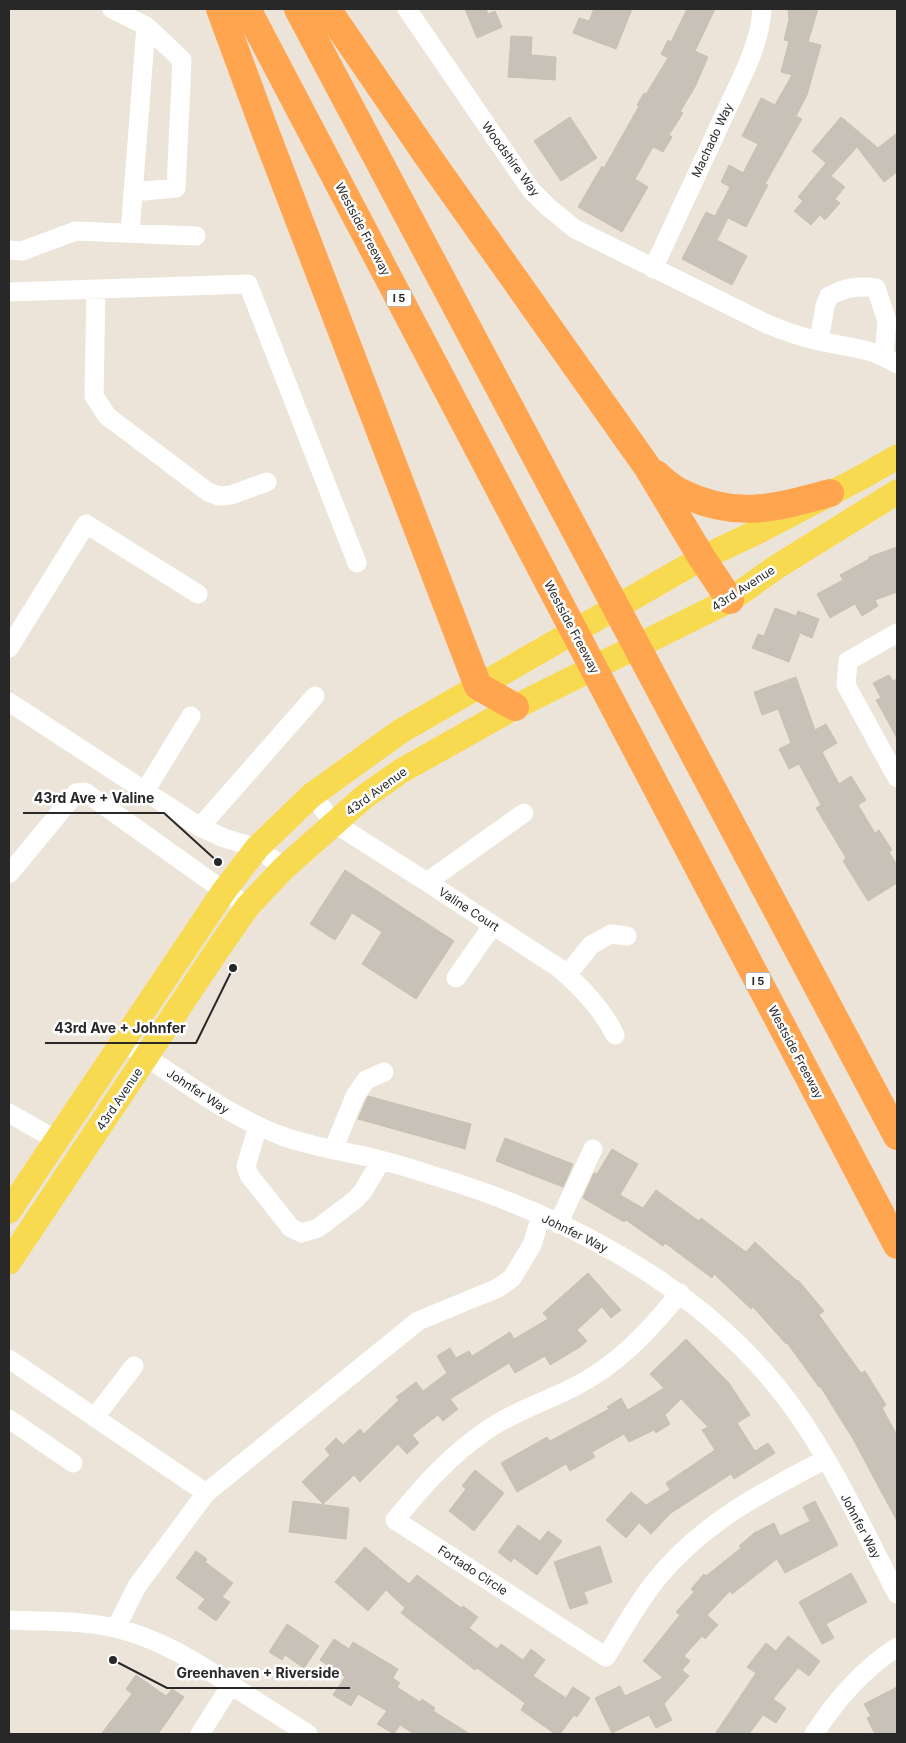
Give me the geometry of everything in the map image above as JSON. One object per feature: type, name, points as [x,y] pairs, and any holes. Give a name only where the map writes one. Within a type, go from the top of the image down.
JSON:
[{"type":"highway","points":[[220,9],[478,686],[515,707]]},
{"type":"highway","name":"Westside Freeway","points":[[247,9],[897,1245]]},
{"type":"highway","points":[[298,9],[897,1136]]},
{"type":"highway","points":[[327,9],[431,161],[648,468],[702,558],[730,600]]},
{"type":"highway","points":[[648,468],[679,492],[715,506],[753,510],[792,503],[830,493]]},
{"type":"main road","points":[[9,1211],[224,891],[257,848],[312,796],[401,731],[478,686],[702,558],[761,530],[897,457]]},
{"type":"main road","name":"43rd Avenue","points":[[9,1262],[248,906],[284,868],[334,823],[364,797],[401,771],[515,707],[730,600],[775,568],[897,492]]},
{"type":"street","points":[[112,9],[146,26],[182,60],[176,188],[133,192]]},
{"type":"street","name":"Woodshire Way","points":[[407,9],[531,190],[575,229],[653,268]]},
{"type":"street","name":"Machado Way","points":[[653,268],[747,66],[754,48],[762,9]]},
{"type":"street","points":[[130,233],[146,26]]},
{"type":"street","points":[[9,250],[22,251],[76,231],[196,236]]},
{"type":"street","points":[[653,268],[767,324],[819,341],[866,349],[891,360],[887,321],[876,288],[863,286],[845,288],[829,296],[825,306],[819,341]]},
{"type":"street","points":[[9,292],[248,284],[357,563]]},
{"type":"street","points":[[96,289],[94,396],[108,416],[208,492],[219,496],[231,495],[267,482]]},
{"type":"street","points":[[9,648],[86,524],[198,594]]},
{"type":"street","points":[[897,633],[848,661],[846,685],[897,778]]},
{"type":"street","points":[[200,826],[315,696]]},
{"type":"street","points":[[9,702],[200,826],[224,838],[257,848],[284,868]]},
{"type":"street","points":[[145,791],[191,716]]},
{"type":"street","points":[[9,874],[76,793],[85,792],[248,906]]},
{"type":"street","name":"Valine Court","points":[[312,796],[334,823],[567,975],[596,1005],[615,1034]]},
{"type":"street","points":[[427,882],[524,813]]},
{"type":"street","points":[[456,978],[493,925]]},
{"type":"street","points":[[567,975],[591,946],[611,934],[627,936]]},
{"type":"street","name":"Johnfer Way","points":[[122,1041],[227,1110],[258,1126],[284,1137],[435,1176],[541,1216],[617,1254],[680,1294],[714,1321],[746,1351],[775,1384],[801,1419],[826,1459],[897,1594]]},
{"type":"street","points":[[332,1150],[355,1096],[366,1080],[384,1072]]},
{"type":"street","points":[[9,1113],[56,1140]]},
{"type":"street","points":[[258,1126],[246,1166],[250,1175],[291,1228],[302,1234],[318,1228],[356,1199],[381,1161]]},
{"type":"street","points":[[558,1224],[593,1149]]},
{"type":"street","points":[[116,1628],[137,1586],[206,1493],[418,1321],[498,1288],[512,1278],[532,1245],[541,1216]]},
{"type":"street","name":"Fortado Circle","points":[[680,1294],[649,1331],[625,1353],[598,1373],[573,1388],[517,1412],[488,1429],[462,1448],[438,1470],[394,1520],[606,1657],[634,1611],[656,1580],[682,1552],[710,1527],[741,1505],[826,1459]]},
{"type":"street","points":[[9,1359],[206,1493]]},
{"type":"street","points":[[95,1417],[134,1366]]},
{"type":"street","points":[[9,1419],[73,1463]]},
{"type":"street","points":[[9,1620],[51,1620],[92,1624],[116,1628],[150,1640],[175,1650],[308,1734]]},
{"type":"street","points":[[814,1734],[840,1697],[862,1674],[897,1647]]},
{"type":"street","points":[[200,1734],[231,1685]]},
{"type":"building","points":[[465,9],[486,9],[488,14],[495,11],[502,27],[477,38]]},
{"type":"building","points":[[594,9],[632,9],[616,49],[573,33],[579,18],[589,21]]},
{"type":"building","points":[[687,9],[715,9],[695,51],[708,57],[695,87],[680,112],[683,113],[669,135],[672,137],[663,152],[653,147],[635,179],[648,187],[622,232],[578,207],[602,166],[604,168],[639,106],[637,105],[644,93],[646,94],[668,58],[661,54],[668,40],[671,42]]},
{"type":"building","points":[[788,9],[818,9],[808,42],[821,45],[807,95],[796,116],[802,119],[765,184],[768,185],[746,227],[728,218],[717,240],[747,256],[732,285],[682,259],[706,212],[715,216],[730,187],[721,182],[729,165],[743,173],[758,144],[742,136],[761,98],[775,105],[792,75],[781,72],[789,41],[784,40],[789,19]]},
{"type":"building","points":[[511,36],[532,37],[531,55],[556,57],[555,80],[508,77]]},
{"type":"building","points":[[570,117],[597,158],[561,181],[534,141]]},
{"type":"building","points":[[841,117],[878,148],[897,133],[897,172],[884,182],[857,147],[831,176],[845,187],[835,199],[840,203],[825,220],[820,215],[811,225],[794,211],[803,201],[798,197],[826,163],[812,151]]},
{"type":"building","points":[[897,547],[897,592],[875,600],[878,606],[862,616],[855,604],[830,618],[817,594],[843,580],[840,575],[869,559],[869,557]]},
{"type":"building","points":[[775,608],[796,616],[798,611],[819,619],[812,638],[800,633],[789,662],[752,648],[758,634],[764,636]]},
{"type":"building","points":[[889,675],[893,681],[897,679],[897,738],[876,700],[881,698],[873,683]]},
{"type":"building","points":[[796,677],[815,730],[826,724],[837,743],[822,752],[839,784],[851,776],[866,800],[858,805],[875,833],[879,830],[892,850],[889,852],[897,865],[897,883],[868,901],[843,861],[846,858],[816,808],[821,805],[799,764],[789,769],[779,749],[791,743],[778,709],[762,715],[754,692]]},
{"type":"building","points":[[345,870],[454,941],[416,999],[362,964],[382,932],[352,913],[335,940],[310,924]]},
{"type":"building","points":[[368,1096],[471,1124],[465,1149],[358,1119]]},
{"type":"building","points":[[505,1138],[573,1164],[563,1187],[496,1161]]},
{"type":"building","points":[[612,1149],[638,1164],[620,1195],[643,1208],[656,1190],[699,1221],[701,1218],[746,1252],[755,1242],[798,1280],[824,1311],[819,1315],[861,1373],[865,1371],[886,1405],[882,1408],[897,1435],[897,1521],[853,1439],[820,1386],[787,1343],[753,1307],[751,1309],[714,1274],[712,1278],[665,1243],[663,1246],[626,1220],[624,1222],[583,1198],[594,1173],[597,1174]]},
{"type":"building","points":[[588,1273],[621,1310],[611,1318],[602,1307],[577,1330],[587,1341],[580,1347],[550,1365],[545,1356],[515,1373],[509,1363],[450,1399],[458,1409],[443,1421],[438,1415],[412,1435],[419,1443],[407,1454],[398,1444],[360,1482],[354,1475],[323,1504],[302,1482],[330,1455],[325,1449],[336,1438],[343,1445],[360,1429],[364,1434],[399,1400],[396,1397],[416,1382],[423,1391],[447,1373],[437,1356],[450,1348],[456,1358],[469,1351],[472,1356],[510,1332],[514,1339],[548,1319],[543,1313]]},
{"type":"building","points":[[686,1339],[729,1383],[750,1415],[737,1423],[755,1451],[768,1443],[775,1453],[734,1479],[731,1474],[671,1513],[651,1534],[639,1523],[626,1538],[606,1520],[631,1492],[646,1505],[670,1490],[666,1483],[715,1450],[702,1430],[708,1427],[681,1399],[665,1415],[670,1424],[656,1433],[654,1430],[629,1442],[624,1434],[592,1452],[595,1457],[570,1471],[566,1464],[517,1492],[501,1463],[547,1437],[550,1441],[609,1409],[607,1407],[621,1398],[628,1410],[664,1388],[650,1374]]},
{"type":"building","points":[[475,1470],[504,1493],[474,1531],[449,1511],[466,1489],[462,1486]]},
{"type":"building","points":[[293,1501],[349,1508],[346,1539],[289,1532]]},
{"type":"building","points":[[815,1501],[838,1545],[785,1573],[777,1559],[732,1594],[730,1591],[707,1615],[718,1625],[705,1639],[702,1636],[684,1656],[690,1661],[682,1670],[689,1676],[664,1704],[672,1720],[656,1728],[649,1715],[612,1733],[595,1698],[620,1686],[625,1696],[663,1678],[643,1661],[680,1615],[676,1612],[694,1592],[691,1589],[704,1574],[706,1576],[741,1548],[739,1546],[754,1533],[774,1523],[780,1536],[810,1521],[803,1507]]},
{"type":"building","points":[[518,1525],[540,1541],[548,1531],[562,1541],[537,1575],[514,1558],[511,1562],[498,1552]]},
{"type":"building","points":[[600,1546],[612,1582],[584,1592],[588,1603],[570,1609],[554,1562]]},
{"type":"building","points":[[365,1547],[409,1584],[417,1575],[461,1608],[463,1606],[478,1617],[469,1628],[497,1649],[501,1644],[523,1660],[531,1649],[545,1660],[533,1676],[566,1698],[573,1687],[590,1698],[577,1717],[574,1715],[560,1734],[555,1734],[521,1710],[525,1703],[477,1668],[475,1670],[401,1613],[405,1608],[386,1590],[368,1611],[335,1582]]},
{"type":"building","points":[[196,1551],[207,1559],[205,1562],[233,1583],[222,1597],[230,1602],[216,1621],[198,1608],[205,1599],[176,1578]]},
{"type":"building","points":[[851,1573],[867,1602],[826,1624],[834,1638],[822,1644],[799,1602]]},
{"type":"building","points":[[287,1624],[319,1646],[304,1668],[285,1655],[282,1660],[269,1652]]},
{"type":"building","points":[[788,1636],[820,1661],[809,1676],[798,1668],[773,1699],[786,1708],[776,1723],[763,1715],[749,1734],[715,1734],[756,1673],[747,1667],[766,1643],[776,1651]]},
{"type":"building","points":[[334,1639],[349,1649],[353,1642],[398,1669],[393,1678],[400,1683],[397,1687],[420,1702],[422,1699],[435,1708],[433,1711],[470,1734],[414,1734],[400,1725],[394,1734],[377,1724],[387,1711],[358,1694],[351,1706],[333,1695],[345,1677],[320,1660]]},
{"type":"building","points":[[136,1675],[166,1696],[172,1689],[184,1697],[158,1734],[101,1734],[132,1694],[126,1689]]},
{"type":"building","points":[[897,1687],[897,1734],[875,1734],[867,1718],[871,1716],[864,1704]]},
{"type":"place","name":"43rd Ave + Valine","points":[[218,862]]},
{"type":"place","name":"43rd Ave + Johnfer","points":[[233,968]]},
{"type":"place","name":"Greenhaven + Riverside","points":[[113,1660]]}]
